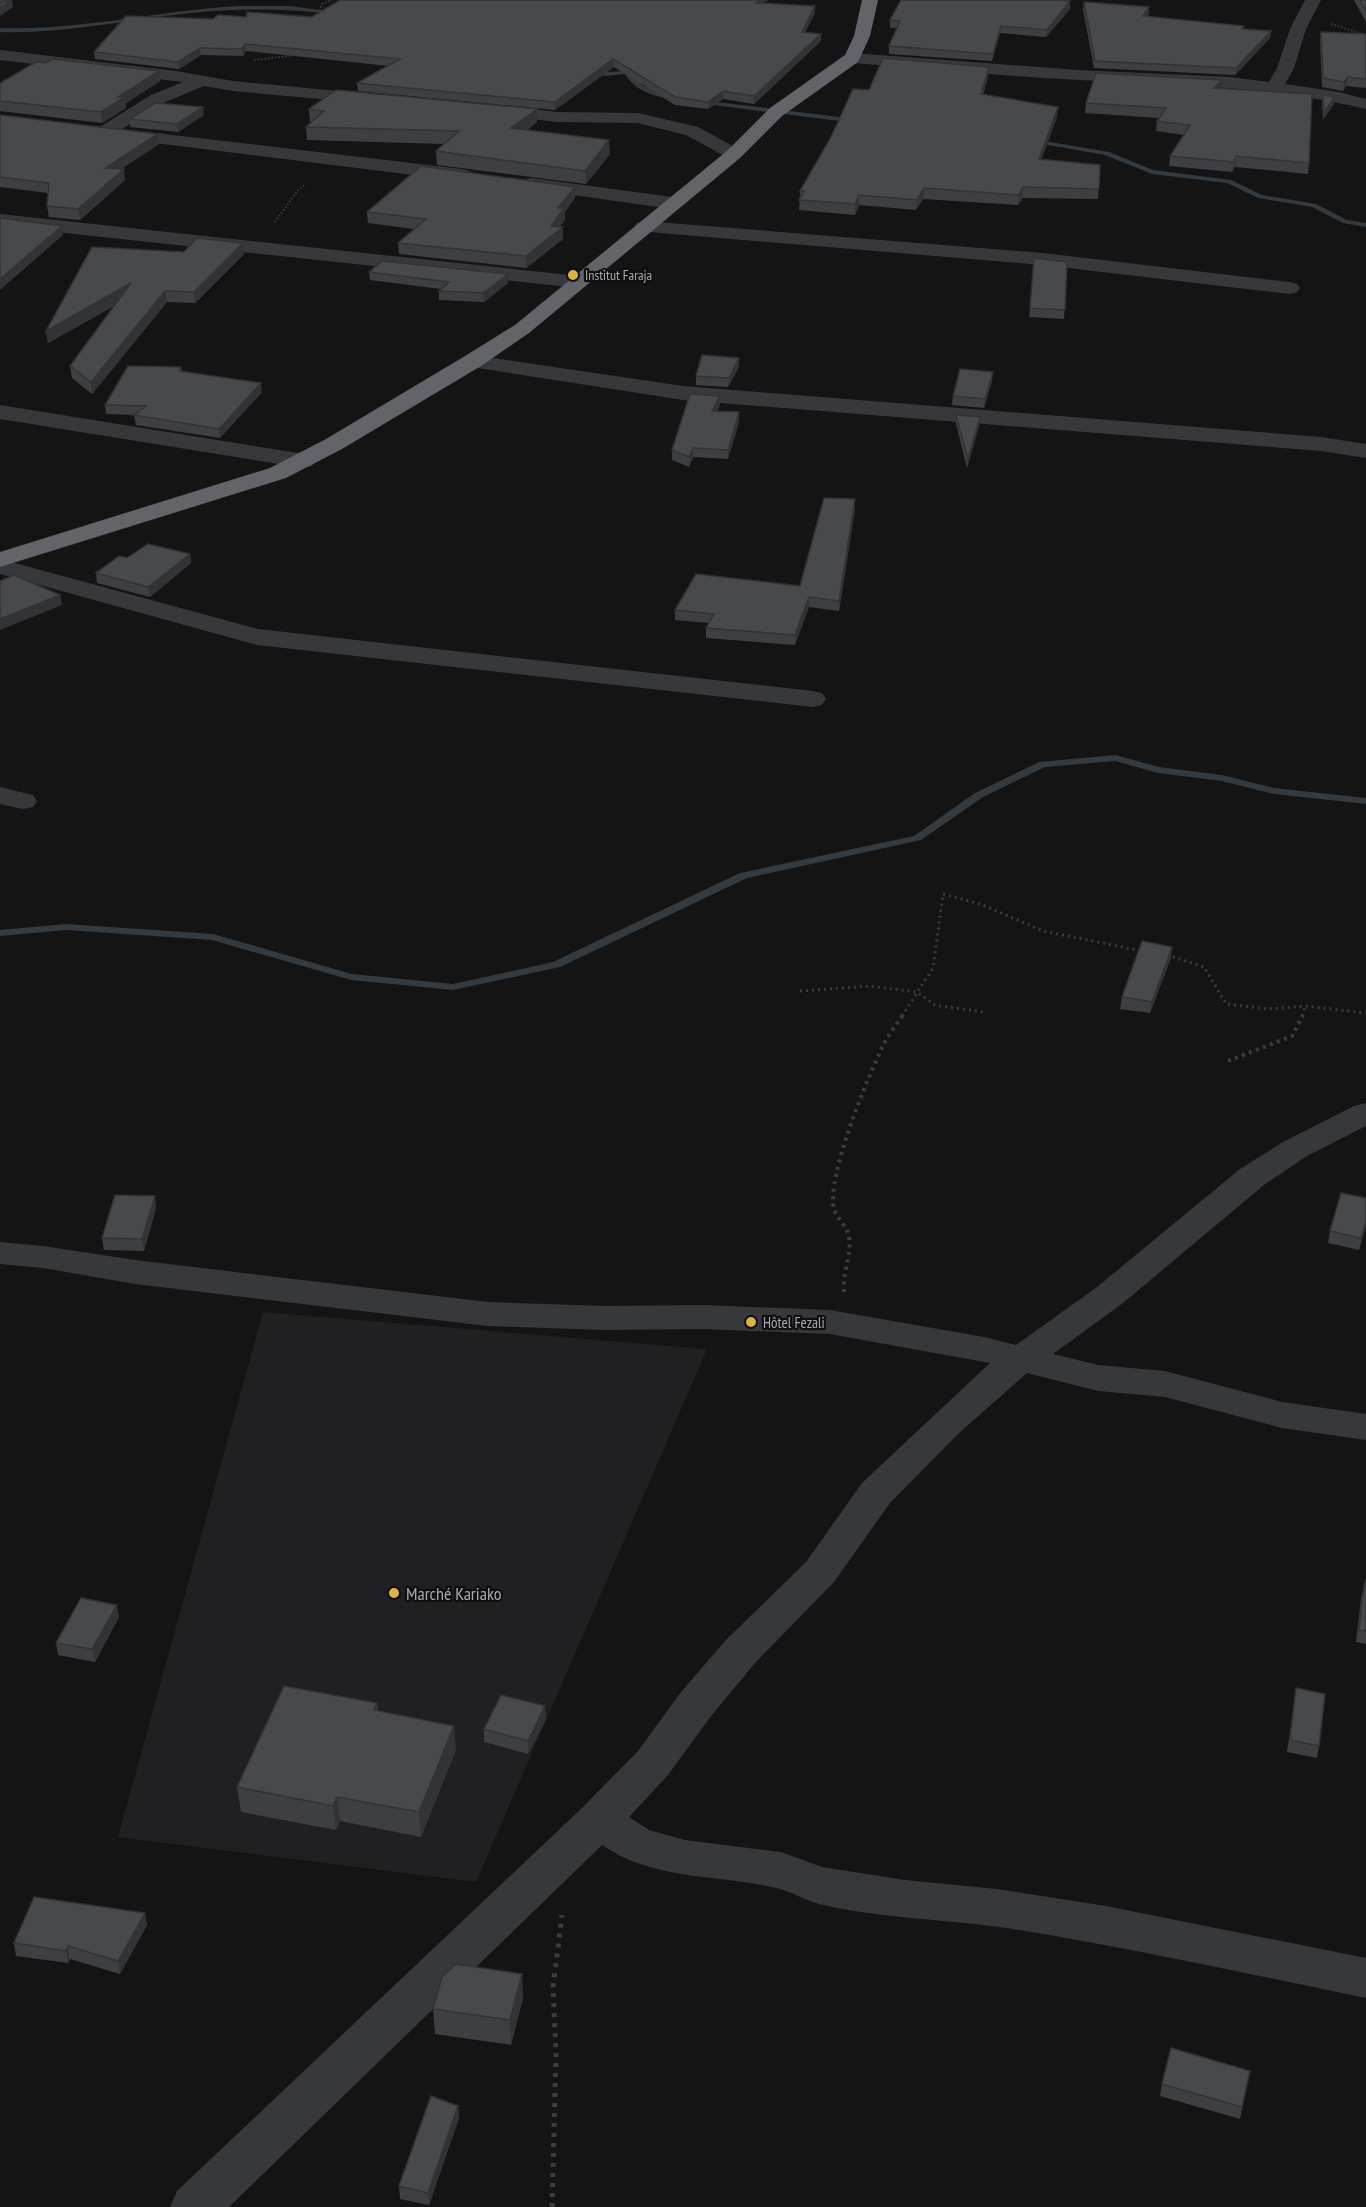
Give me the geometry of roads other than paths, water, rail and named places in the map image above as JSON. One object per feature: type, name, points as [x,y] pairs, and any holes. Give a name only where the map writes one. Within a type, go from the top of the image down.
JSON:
[{"type":"highway","points":[[0,560],[257,480],[304,461],[473,361],[522,329],[734,154],[778,111],[852,58],[862,36],[870,0]]},
{"type":"street","points":[[1272,89],[1280,81],[1298,30],[1311,6]]},
{"type":"street","points":[[0,55],[208,82],[386,101]]},
{"type":"street","points":[[852,58],[1078,75],[1230,82],[1339,97],[1366,104]]},
{"type":"street","points":[[104,132],[157,99],[208,82]]},
{"type":"street","points":[[468,108],[557,117],[638,118],[692,131],[734,154]]},
{"type":"street","points":[[81,129],[482,178]]},
{"type":"street","points":[[518,182],[672,203]]},
{"type":"street","points":[[0,220],[579,282]]},
{"type":"street","points":[[644,226],[1043,259],[1290,288]]},
{"type":"street","points":[[473,361],[683,393],[1321,444],[1366,451]]},
{"type":"street","points":[[0,412],[304,461]]},
{"type":"street","points":[[0,566],[257,637],[813,699]]},
{"type":"street","points":[[195,2207],[370,2037],[585,1834],[653,1763],[696,1704],[740,1652],[820,1572],[876,1493],[946,1424],[1019,1359],[1110,1295],[1252,1177],[1295,1149],[1366,1113]]},
{"type":"street","points":[[0,1253],[43,1257],[135,1272],[488,1314],[604,1318],[703,1317],[830,1322],[984,1349],[1098,1378],[1165,1384],[1282,1415],[1366,1427]]},
{"type":"street","points":[[585,1834],[685,1857],[781,1870],[819,1885],[905,1899],[997,1908],[1106,1925],[1366,1978]]},
{"type":"waterway","points":[[0,30],[53,29],[215,9],[265,7],[339,13]]},
{"type":"waterway","points":[[588,70],[606,74],[627,72],[635,84],[641,88],[674,98]]},
{"type":"waterway","points":[[700,102],[855,121]]},
{"type":"waterway","points":[[1033,141],[1107,153],[1152,172],[1229,181],[1260,197],[1314,205],[1345,222],[1366,225]]},
{"type":"waterway","points":[[0,933],[66,927],[213,937],[351,977],[453,987],[556,965],[744,875],[917,838],[979,795],[1043,764],[1115,758],[1158,770],[1222,778],[1274,791],[1366,801]]},
{"type":"place","name":"Institut Faraja","points":[[573,275]]},
{"type":"place","name":"Hôtel Fezali","points":[[751,1322]]},
{"type":"place","name":"Marché Kariako","points":[[394,1593]]}]
